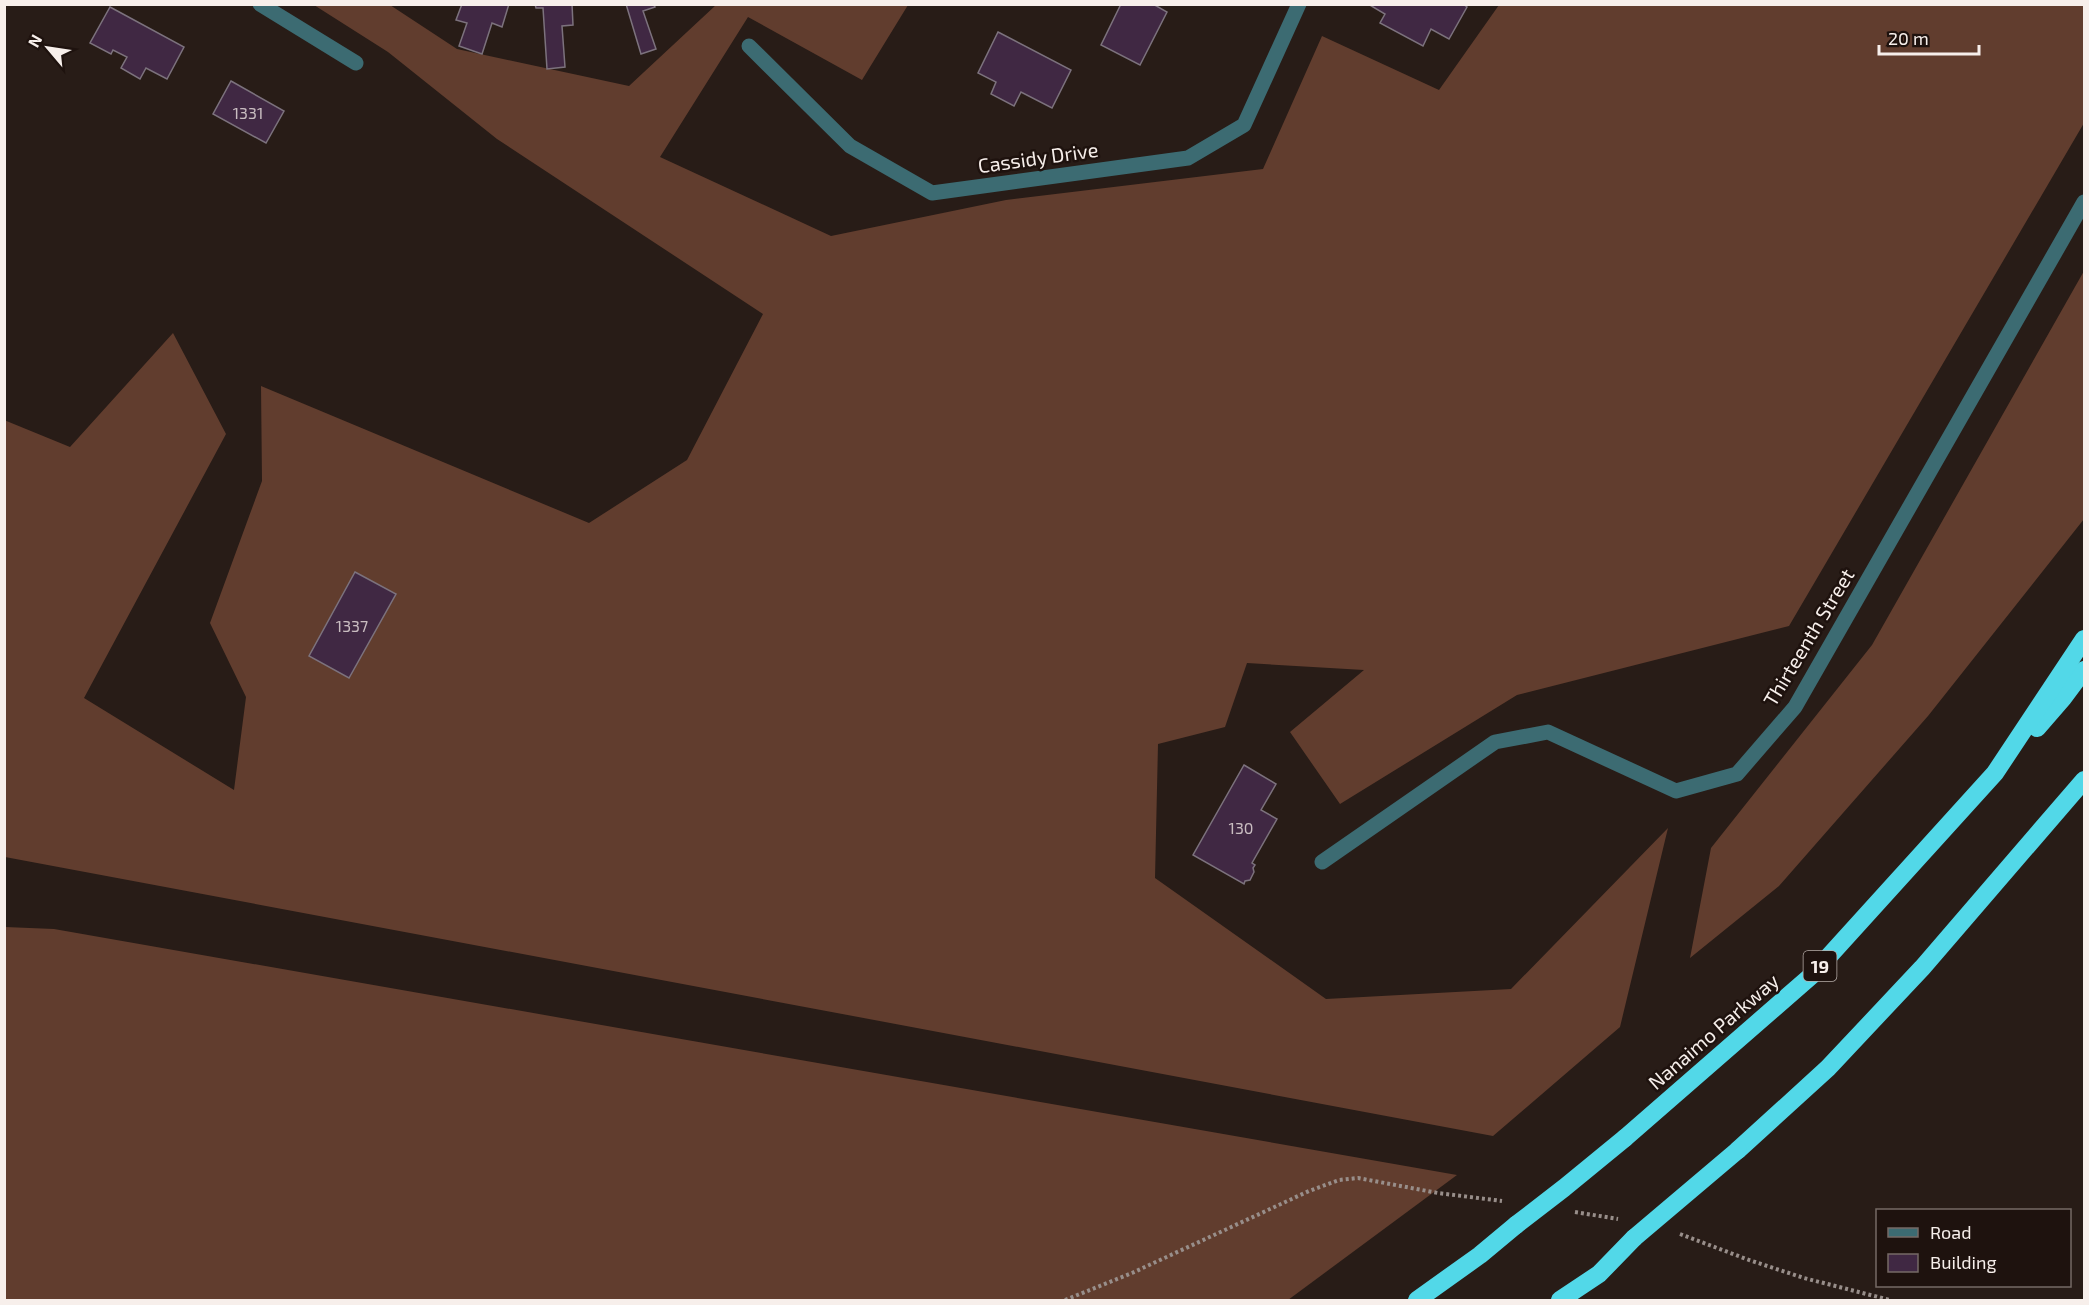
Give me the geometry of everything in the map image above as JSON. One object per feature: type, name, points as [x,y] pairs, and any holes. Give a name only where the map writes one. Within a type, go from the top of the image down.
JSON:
[{"type":"highway","name":"Nanaimo Parkway","points":[[1417,1300],[1480,1255],[1625,1138],[1811,976],[1995,774],[2085,639]]},
{"type":"highway","points":[[1995,774],[2064,698],[2085,670]]},
{"type":"highway","points":[[1560,1300],[1599,1274],[1634,1238],[1738,1150],[1828,1068],[1922,968],[2085,780]]},
{"type":"street","points":[[260,4],[356,63]]},
{"type":"street","name":"Cassidy Drive","points":[[749,46],[850,146],[932,193],[1188,158],[1244,125],[1299,4]]},
{"type":"street","name":"Thirteenth Street","points":[[1322,862],[1496,742],[1548,732],[1676,791],[1737,774],[1794,707],[2085,202]]},
{"type":"shaded area","points":[[314,5],[390,5],[457,49],[629,86],[716,5],[908,5],[862,80],[748,17],[660,157],[831,236],[1006,200],[1263,169],[1322,36],[1439,90],[1499,5],[2084,5],[2084,123],[1789,626],[1517,695],[1340,804],[1290,732],[1364,670],[1247,663],[1225,727],[1158,744],[1155,878],[1326,999],[1511,989],[1668,828],[1620,1027],[1493,1136],[5,857],[4,420],[70,447],[173,333],[226,434],[84,698],[234,790],[246,697],[210,623],[262,481],[261,386],[589,523],[687,460],[763,314],[497,139],[388,52]]},
{"type":"shaded area","points":[[2084,271],[2084,519],[1928,716],[1779,886],[1690,958],[1711,848],[1872,645]]},
{"type":"shaded area","points":[[5,927],[54,929],[1457,1175],[1288,1300],[5,1300]]},
{"type":"building","points":[[462,4],[509,4],[502,27],[492,23],[482,54],[459,46],[467,23],[456,20]]},
{"type":"building","points":[[535,4],[572,4],[573,25],[562,26],[565,67],[547,69],[543,8],[536,8]]},
{"type":"building","points":[[626,4],[654,4],[655,7],[643,11],[656,49],[641,54]]},
{"type":"building","points":[[1121,4],[1153,4],[1167,12],[1140,65],[1101,45]]},
{"type":"building","points":[[1368,4],[1463,4],[1467,7],[1449,39],[1431,29],[1423,46],[1380,23],[1385,14]]},
{"type":"building","points":[[110,7],[184,47],[167,79],[146,68],[140,79],[121,68],[127,57],[113,50],[111,54],[90,43]]},
{"type":"building","points":[[998,32],[1071,70],[1052,108],[1021,92],[1014,106],[991,94],[996,82],[978,73]]},
{"type":"building","points":[[231,81],[284,111],[266,143],[213,114]]},
{"type":"building","points":[[355,572],[396,594],[349,678],[309,656]]},
{"type":"building","points":[[1244,765],[1276,784],[1261,810],[1277,819],[1252,863],[1255,865],[1250,880],[1245,881],[1244,884],[1193,855]]}]
